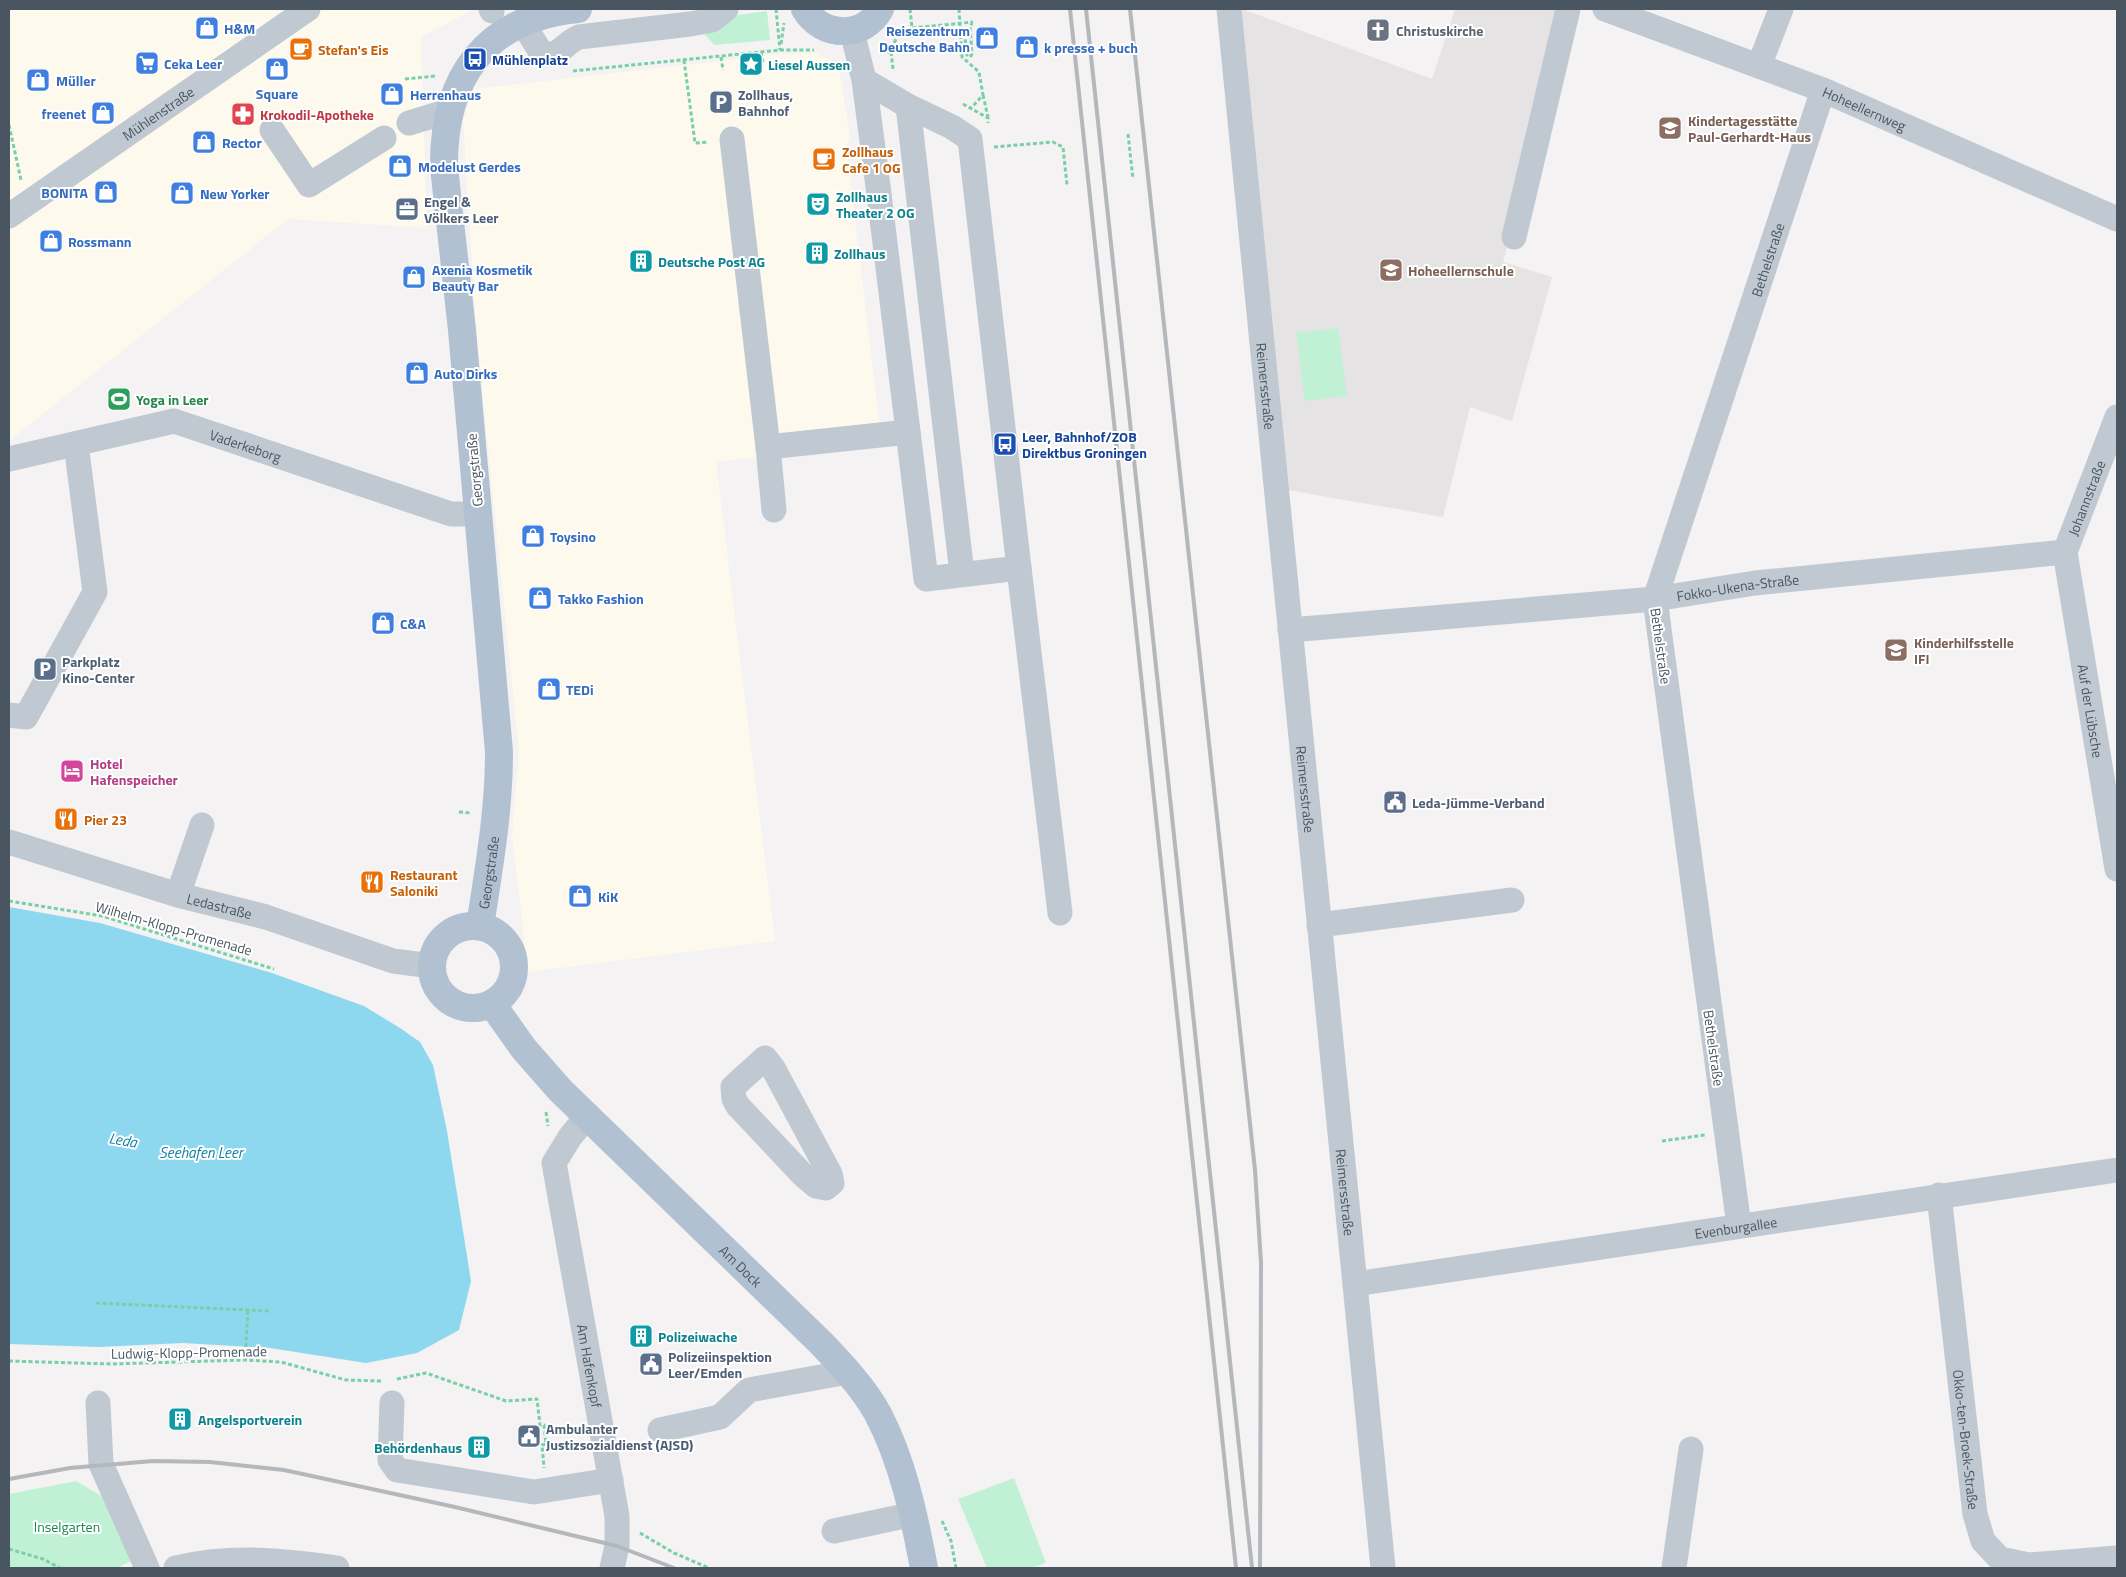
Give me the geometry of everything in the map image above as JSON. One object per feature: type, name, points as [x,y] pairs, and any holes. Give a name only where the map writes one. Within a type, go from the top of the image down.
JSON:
[{"type":"main road","points":[[502,18],[578,9]]},
{"type":"main road","points":[[795,14],[813,19],[827,29],[843,32],[855,42],[880,9]]},
{"type":"main road","name":"Georgstraße","points":[[480,926],[494,843],[500,752],[462,330],[444,167],[444,141],[449,111],[465,73],[502,18]]},
{"type":"main road","points":[[466,926],[480,926],[495,932],[506,943],[513,957],[514,973],[509,987],[498,1000],[492,1004],[472,1008],[452,1002],[437,987],[432,966],[434,952],[446,935],[466,926]]},
{"type":"main road","name":"Am Dock","points":[[492,1004],[539,1067],[820,1342],[848,1372],[877,1413],[890,1440],[903,1474],[914,1514],[924,1568]]},
{"type":"street","name":"Mühlenstraße","points":[[18,210],[308,9]]},
{"type":"street","points":[[502,18],[542,54],[549,56],[556,54],[570,40],[579,37],[697,23],[712,20],[726,9]]},
{"type":"street","name":"Reimersstraße","points":[[1229,9],[1383,1568]]},
{"type":"street","points":[[1514,237],[1568,9]]},
{"type":"street","name":"Hoheellernweg","points":[[1606,9],[1823,90],[2117,219]]},
{"type":"street","points":[[1759,66],[1781,9]]},
{"type":"street","points":[[855,42],[864,80],[926,579],[1019,568]]},
{"type":"street","points":[[864,80],[908,106],[952,127],[970,139],[1060,914]]},
{"type":"street","name":"Bethelstraße","points":[[1739,1226],[1725,1133],[1655,599],[1823,90]]},
{"type":"street","points":[[908,106],[962,574]]},
{"type":"street","points":[[409,123],[449,111]]},
{"type":"street","points":[[272,130],[309,185],[384,138]]},
{"type":"street","points":[[732,139],[774,510]]},
{"type":"street","name":"Johannstraße","points":[[2065,552],[2117,417]]},
{"type":"street","name":"Vaderkeborg","points":[[9,459],[174,422],[451,514],[478,514]]},
{"type":"street","points":[[768,447],[908,432]]},
{"type":"street","points":[[9,715],[26,716],[94,592],[76,444]]},
{"type":"street","name":"Fokko-Ukena-Straße","points":[[1290,630],[1655,599],[1755,583],[2065,552]]},
{"type":"street","name":"Auf der Lübsche","points":[[2065,552],[2117,869]]},
{"type":"street","points":[[178,895],[202,825]]},
{"type":"street","name":"Ledastraße","points":[[9,842],[178,895],[266,917],[393,961],[432,966]]},
{"type":"street","points":[[1320,925],[1512,900]]},
{"type":"street","points":[[765,1058],[773,1068],[830,1174],[832,1183],[826,1188],[816,1186],[803,1175],[738,1106],[734,1099],[733,1087],[765,1058]]},
{"type":"street","name":"Am Hafenkopf","points":[[588,1115],[570,1137],[554,1164],[617,1516],[618,1546],[612,1568]]},
{"type":"street","name":"Evenburgallee","points":[[1355,1284],[2117,1170]]},
{"type":"street","name":"Okko-ten-Broek-Straße","points":[[1939,1196],[1974,1505],[1983,1540],[2000,1558],[2029,1565],[2117,1558]]},
{"type":"street","points":[[660,1430],[720,1417],[749,1390],[848,1372]]},
{"type":"street","points":[[98,1403],[100,1464],[147,1568]]},
{"type":"street","points":[[392,1403],[390,1460],[397,1470],[534,1492],[611,1480]]},
{"type":"street","points":[[1674,1568],[1691,1449]]},
{"type":"street","points":[[834,1531],[914,1514]]},
{"type":"street","points":[[176,1568],[208,1562],[247,1559],[287,1561],[337,1568]]},
{"type":"path","points":[[776,9],[780,50]]},
{"type":"path","points":[[910,9],[912,28]]},
{"type":"path","points":[[959,9],[962,57],[979,72],[988,118]]},
{"type":"path","points":[[780,50],[795,14]]},
{"type":"path","points":[[901,73],[893,68],[890,52],[895,37],[904,30],[912,28],[960,26],[972,22],[970,27],[972,54],[970,57],[967,55],[964,30],[960,26]]},
{"type":"path","points":[[855,42],[890,52]]},
{"type":"path","points":[[566,72],[780,50],[821,50]]},
{"type":"path","points":[[761,52],[763,64]]},
{"type":"path","points":[[721,57],[723,70]]},
{"type":"path","points":[[684,60],[695,143],[732,139]]},
{"type":"path","points":[[956,100],[971,108],[983,95]]},
{"type":"path","points":[[9,125],[18,210]]},
{"type":"path","points":[[1128,134],[1133,179]]},
{"type":"path","points":[[990,148],[1053,142],[1063,147],[1067,186]]},
{"type":"path","name":"Wilhelm-Klopp-Promenade","points":[[9,901],[102,916],[274,969]]},
{"type":"path","points":[[545,1109],[548,1127]]},
{"type":"path","points":[[1662,1141],[1725,1133]]},
{"type":"path","points":[[96,1303],[270,1311]]},
{"type":"path","points":[[245,1360],[248,1310]]},
{"type":"path","name":"Ludwig-Klopp-Promenade","points":[[9,1361],[111,1364],[245,1360],[281,1362],[346,1380],[387,1381],[426,1373],[506,1401],[537,1399],[540,1425],[544,1425],[546,1444],[542,1445],[546,1490]]},
{"type":"path","points":[[617,1516],[645,1537],[708,1568]]},
{"type":"path","points":[[9,1549],[43,1558],[60,1568]]},
{"type":"shaded area","points":[[9,9],[475,9],[421,37],[427,228],[288,219],[9,441]]},
{"type":"shaded area","name":"Hoheellernschule","points":[[1229,9],[1242,9],[1432,79],[1455,9],[1559,9],[1570,12],[1503,262],[1552,277],[1512,421],[1470,407],[1443,517],[1276,488]]},
{"type":"shaded area","points":[[814,53],[836,62],[840,73],[850,137],[846,147],[882,443],[716,462],[775,941],[528,972],[512,835],[519,752],[476,330],[463,119],[474,89],[782,54]]},
{"type":"green space","points":[[767,11],[770,40],[715,45],[703,33],[738,15]]},
{"type":"green space","points":[[1338,328],[1347,396],[1305,401],[1296,333]]},
{"type":"green space","points":[[1014,1478],[1046,1563],[1032,1568],[987,1568],[958,1499]]},
{"type":"green space","name":"Inselgarten","points":[[76,1481],[110,1501],[135,1559],[117,1568],[9,1568],[9,1494]]},
{"type":"water","name":"Seehafen Leer","points":[[9,907],[100,923],[272,973],[364,1006],[420,1042],[433,1065],[447,1131],[471,1281],[459,1330],[417,1353],[366,1363],[270,1348],[183,1343],[99,1347],[9,1344]]},
{"type":"railway","points":[[1070,9],[1236,1568]]},
{"type":"railway","points":[[1086,9],[1252,1568]]},
{"type":"railway","points":[[1130,9],[1255,1170],[1261,1263],[1260,1568]]},
{"type":"railway","points":[[9,1479],[70,1468],[153,1461],[210,1462],[284,1470],[455,1507],[617,1546],[674,1568]]},
{"type":"place","name":"H&M","points":[[207,28]]},
{"type":"place","name":"Christuskirche","points":[[1378,30]]},
{"type":"place","name":"Reisezentrum Deutsche Bahn","points":[[987,38]]},
{"type":"place","name":"k presse + buch","points":[[1027,47]]},
{"type":"place","name":"Stefan's Eis","points":[[301,49]]},
{"type":"place","name":"Mühlenplatz","points":[[475,59]]},
{"type":"place","name":"Ceka Leer","points":[[147,63]]},
{"type":"place","name":"Liesel Aussen","points":[[751,64]]},
{"type":"place","name":"Square","points":[[277,69]]},
{"type":"place","name":"Müller","points":[[38,80]]},
{"type":"place","name":"Herrenhaus","points":[[392,94]]},
{"type":"place","name":"Zollhaus, Bahnhof","points":[[721,102]]},
{"type":"place","name":"freenet","points":[[103,113]]},
{"type":"place","name":"Krokodil-Apotheke","points":[[243,114]]},
{"type":"place","name":"Kindertagesstätte Paul-Gerhardt-Haus","points":[[1670,128]]},
{"type":"place","name":"Rector","points":[[204,142]]},
{"type":"place","name":"Zollhaus Cafe 1 OG","points":[[824,159]]},
{"type":"place","name":"Modelust Gerdes","points":[[400,166]]},
{"type":"place","name":"BONITA","points":[[106,192]]},
{"type":"place","name":"New Yorker","points":[[182,193]]},
{"type":"place","name":"Zollhaus Theater 2 OG","points":[[818,204]]},
{"type":"place","name":"Engel & Völkers Leer","points":[[407,209]]},
{"type":"place","name":"Rossmann","points":[[51,241]]},
{"type":"place","name":"Zollhaus","points":[[817,253]]},
{"type":"place","name":"Deutsche Post AG","points":[[641,261]]},
{"type":"place","name":"Hoheellernschule","points":[[1391,270]]},
{"type":"place","name":"Axenia Kosmetik Beauty Bar","points":[[414,277]]},
{"type":"place","name":"Auto Dirks","points":[[417,373]]},
{"type":"place","name":"Yoga in Leer","points":[[119,399]]},
{"type":"place","name":"Leer, Bahnhof/ZOB Direktbus Groningen","points":[[1005,444]]},
{"type":"place","name":"Toysino","points":[[533,536]]},
{"type":"place","name":"Takko Fashion","points":[[540,598]]},
{"type":"place","name":"C&A","points":[[383,623]]},
{"type":"place","name":"Kinderhilfsstelle IFI","points":[[1896,650]]},
{"type":"place","name":"Parkplatz Kino-Center","points":[[45,669]]},
{"type":"place","name":"TEDi","points":[[549,689]]},
{"type":"place","name":"Hotel Hafenspeicher","points":[[72,771]]},
{"type":"place","name":"Leda-Jümme-Verband","points":[[1395,802]]},
{"type":"place","name":"Pier 23","points":[[66,819]]},
{"type":"place","name":"Restaurant Saloniki","points":[[372,882]]},
{"type":"place","name":"KiK","points":[[580,896]]},
{"type":"place","name":"Polizeiwache","points":[[641,1336]]},
{"type":"place","name":"Polizeiinspektion Leer/Emden","points":[[651,1364]]},
{"type":"place","name":"Angelsportverein","points":[[180,1419]]},
{"type":"place","name":"Ambulanter Justizsozialdienst (AJSD)","points":[[529,1436]]},
{"type":"place","name":"Behördenhaus","points":[[479,1447]]},
{"type":"water label","name":"Leda","points":[[123,1140]]}]
